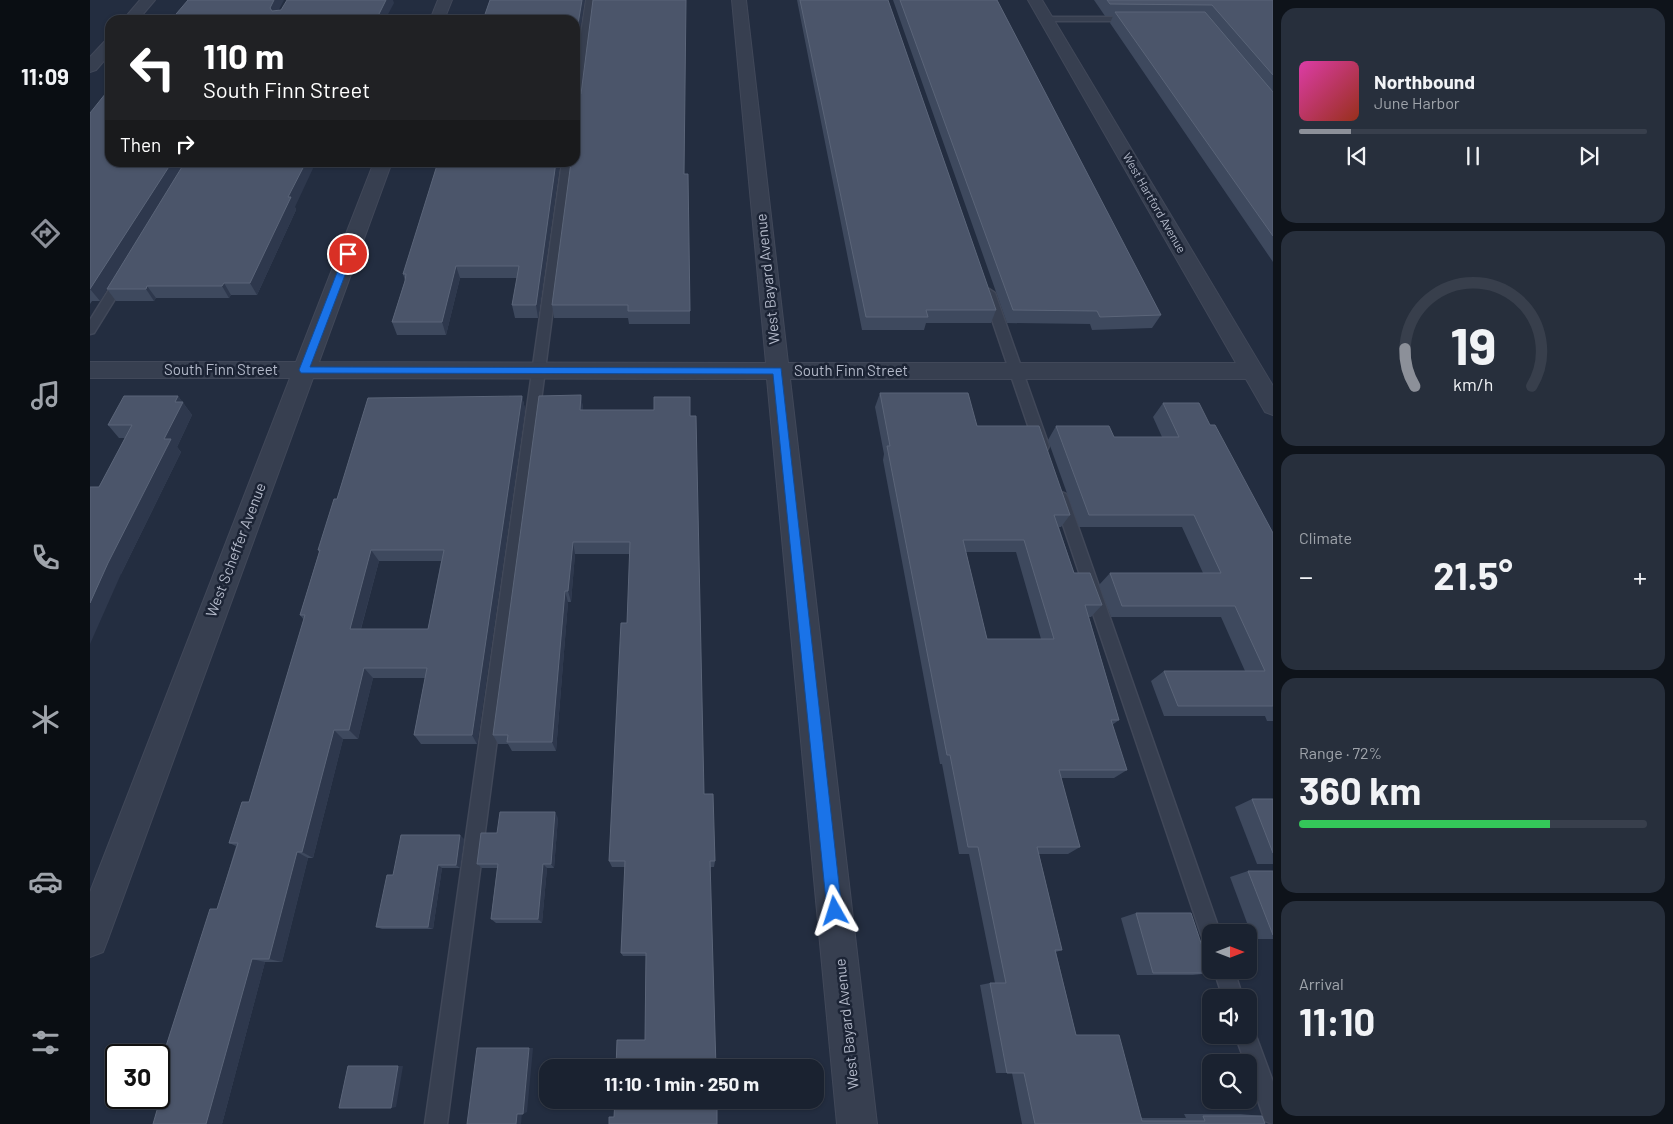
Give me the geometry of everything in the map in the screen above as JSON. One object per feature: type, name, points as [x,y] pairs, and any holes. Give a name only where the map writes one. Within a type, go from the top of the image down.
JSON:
[{"type":"street","points":[[134,15],[148,0]]},
{"type":"street","points":[[439,15],[445,0]]},
{"type":"street","name":"West Bayard Avenue","points":[[739,0],[858,1124]]},
{"type":"street","name":"West Hartford Avenue","points":[[1035,0],[1273,406]]},
{"type":"street","points":[[90,67],[105,50]]},
{"type":"street","name":"West Scheffer Avenue","points":[[90,939],[381,167]]},
{"type":"street","name":"South Finn Street","points":[[90,370],[1252,371]]},
{"type":"lane","points":[[580,71],[590,0]]},
{"type":"lane","points":[[1047,19],[1143,19]]},
{"type":"lane","points":[[436,1124],[537,370],[566,167]]},
{"type":"lane","points":[[90,330],[126,271]]},
{"type":"lane","points":[[985,281],[1046,455]]},
{"type":"lane","points":[[1055,484],[1208,924]]},
{"type":"lane","points":[[1249,1044],[1273,1113]]},
{"type":"building","points":[[188,0],[274,0],[270,8],[272,11],[281,10],[287,0],[386,0],[378,15],[175,15]]},
{"type":"building","points":[[490,0],[582,0],[580,15],[485,15]]},
{"type":"building","points":[[593,0],[686,0],[684,174],[688,174],[690,311],[628,311],[628,305],[552,305],[570,167],[580,167],[581,94]]},
{"type":"building","points":[[800,0],[888,0],[996,310],[926,310],[928,317],[866,317]]},
{"type":"building","points":[[900,0],[997,0],[1161,315],[1100,317],[1097,311],[1013,310]]},
{"type":"building","points":[[1107,0],[1273,0],[1273,75],[1212,5],[1110,4]]},
{"type":"building","points":[[1115,12],[1205,12],[1273,92],[1273,236]]},
{"type":"building","points":[[105,94],[105,167],[169,167],[90,289],[90,113]]},
{"type":"building","points":[[182,167],[303,167],[250,283],[224,283],[222,286],[147,286],[146,289],[107,289]]},
{"type":"building","points":[[436,167],[555,167],[536,305],[512,305],[519,266],[456,266],[442,322],[392,322],[405,281],[406,274],[403,274]]},
{"type":"building","points":[[880,393],[968,393],[977,426],[1039,426],[1070,515],[1054,515],[1074,573],[1090,573],[1102,605],[1085,605],[1119,720],[1111,720],[1127,770],[1059,770],[1080,847],[1037,847],[1062,950],[1055,950],[1076,1035],[1119,1035],[1142,1121],[1205,1121],[1203,1116],[1262,1116],[1265,1124],[1035,1124],[1024,1073],[1007,1073],[990,983],[1006,983],[978,847],[968,847],[950,755],[947,755],[887,446],[890,446]],"holes":[[[963,540],[1024,540],[1054,639],[987,639]]]},
{"type":"building","points":[[581,395],[580,410],[654,410],[654,397],[690,397],[690,416],[696,416],[704,794],[713,794],[715,861],[710,861],[716,1059],[616,1059],[617,1040],[645,1040],[646,953],[621,953],[625,861],[609,861],[621,623],[627,623],[630,542],[573,542],[568,591],[565,591],[552,742],[507,742],[508,735],[493,735],[539,396]]},
{"type":"building","points":[[124,396],[178,396],[175,402],[183,402],[164,439],[171,439],[108,563],[90,603],[90,487],[99,487],[132,425],[108,425]]},
{"type":"building","points":[[522,396],[472,735],[414,735],[427,668],[364,668],[349,730],[334,730],[302,852],[297,852],[269,959],[252,959],[206,1124],[153,1124],[157,1109],[170,1109],[170,1044],[167,1044],[210,909],[217,909],[238,843],[229,843],[242,802],[249,802],[305,615],[300,615],[320,550],[318,550],[334,499],[337,499],[368,398]],"holes":[[[371,550],[444,550],[428,629],[350,629]]]},
{"type":"building","points":[[1163,403],[1199,403],[1210,425],[1215,425],[1273,533],[1273,706],[1178,706],[1164,671],[1265,671],[1235,606],[1122,606],[1110,573],[1221,573],[1194,515],[1089,515],[1056,426],[1109,426],[1114,437],[1179,437]]},
{"type":"building","points":[[1252,799],[1273,799],[1273,853]]},
{"type":"building","points":[[500,812],[555,812],[551,864],[543,864],[538,919],[491,919],[498,864],[477,864],[481,833],[497,833]]},
{"type":"building","points":[[401,835],[460,835],[456,865],[438,865],[428,927],[376,927],[387,875],[393,875]]},
{"type":"building","points":[[1248,871],[1273,871],[1273,935]]},
{"type":"building","points":[[1136,913],[1191,913],[1202,946],[1202,973],[1153,973]]},
{"type":"building","points":[[477,1048],[529,1048],[523,1114],[517,1114],[516,1124],[467,1124]]},
{"type":"building","points":[[348,1066],[398,1066],[391,1108],[339,1108]]},
{"type":"building","points":[[614,1109],[717,1109],[717,1124],[609,1124],[609,1117],[614,1117]]},
{"type":"route","points":[[348,254],[304,370],[778,370],[835,911]]}]
